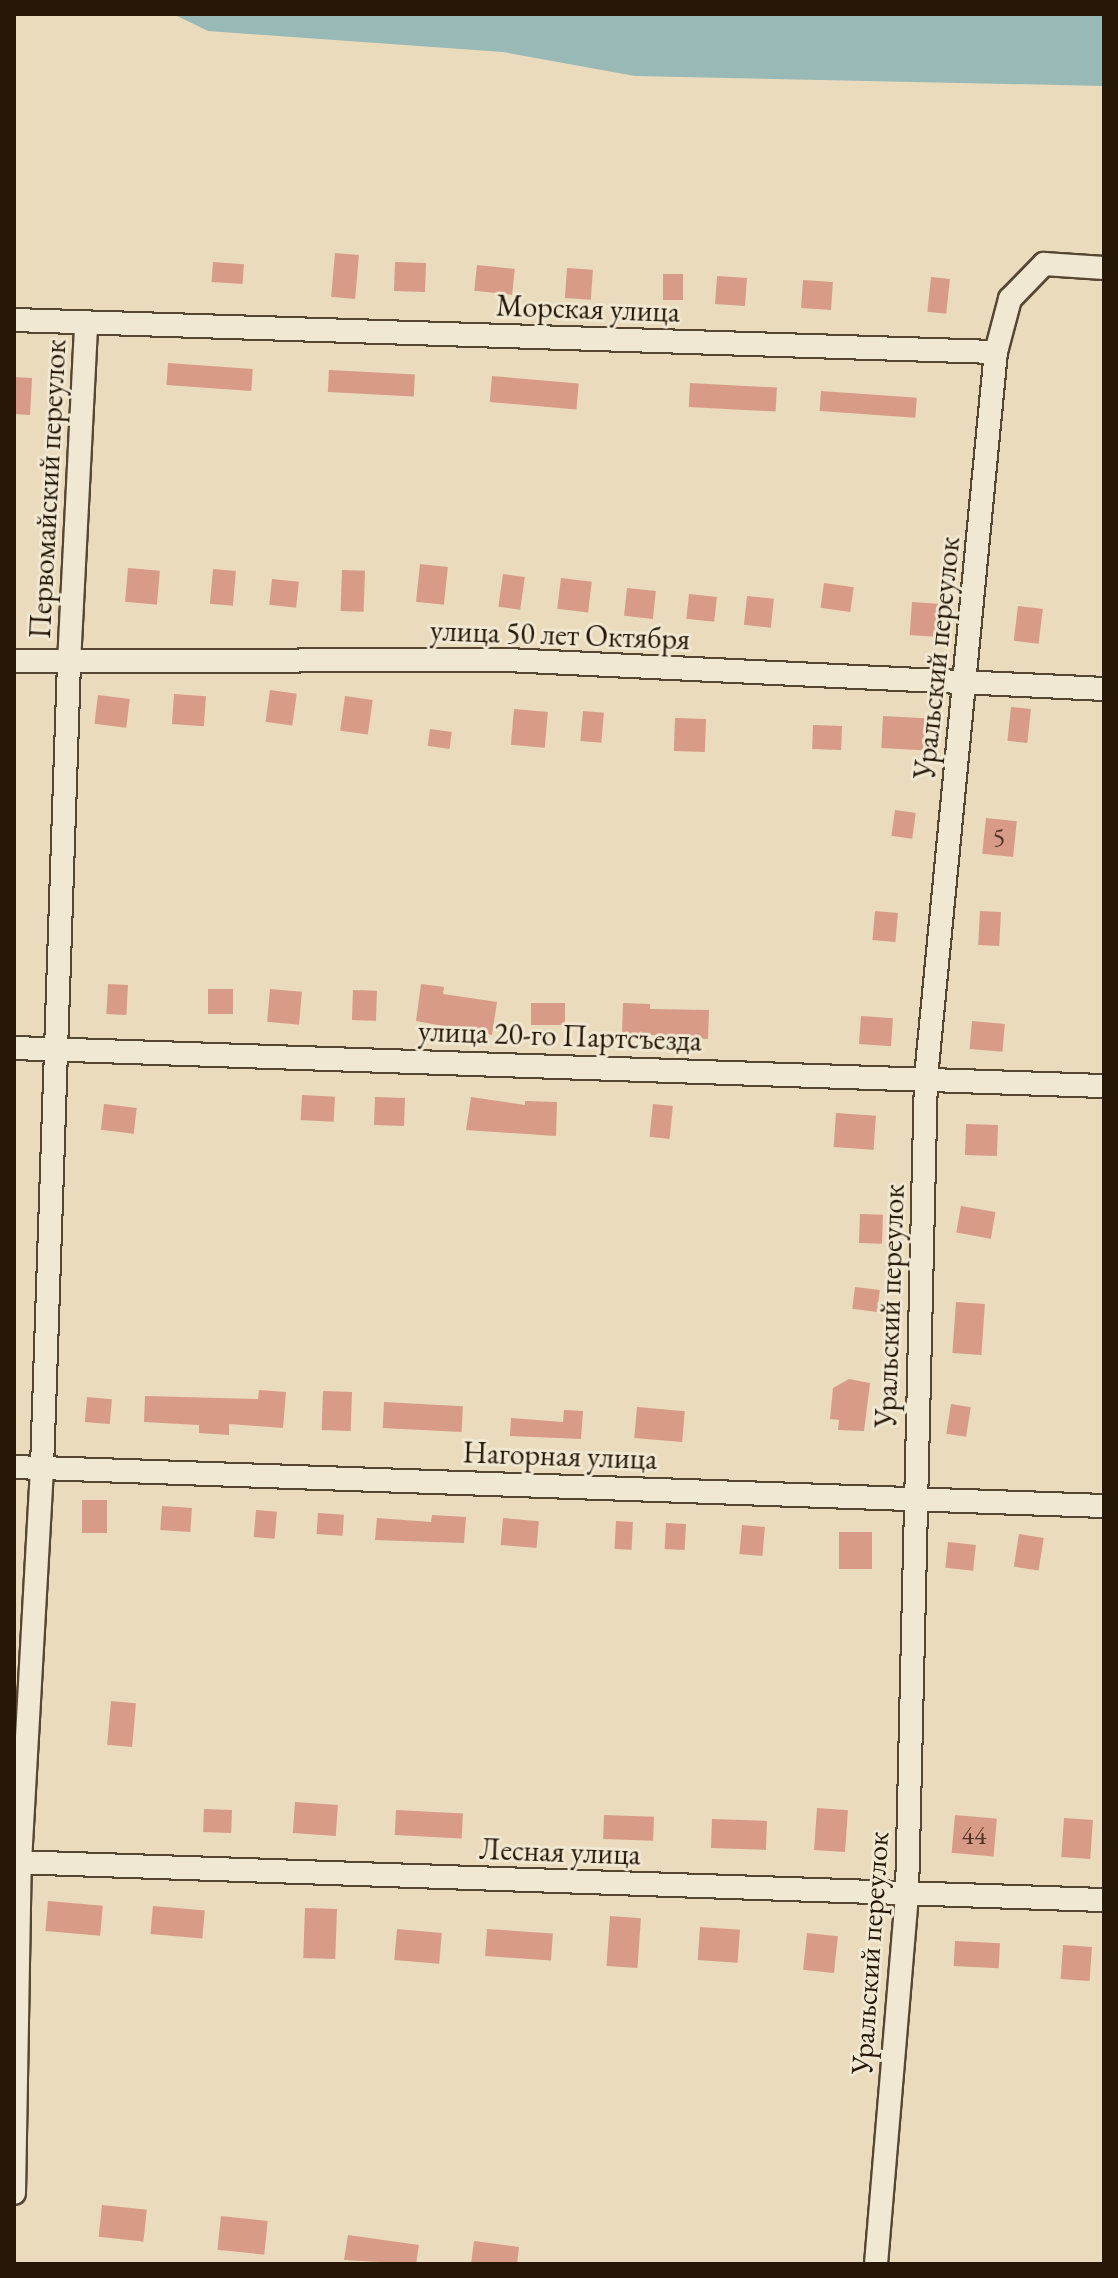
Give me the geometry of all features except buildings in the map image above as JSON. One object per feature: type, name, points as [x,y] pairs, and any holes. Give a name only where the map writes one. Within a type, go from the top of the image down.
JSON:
[{"type":"street","points":[[996,352],[1010,299],[1044,264],[1104,268]]},
{"type":"street","name":"Морская улица","points":[[14,320],[996,352]]},
{"type":"street","name":"Первомайский переулок","points":[[14,2193],[17,1862],[42,1468],[69,663],[86,324]]},
{"type":"street","name":"Уральский переулок","points":[[876,2264],[907,1894],[926,1077],[996,352]]},
{"type":"street","name":"улица 50 лет Октября","points":[[14,661],[507,660],[1104,689]]},
{"type":"street","name":"улица 20-го Партсъезда","points":[[14,1048],[926,1077],[1104,1086]]},
{"type":"street","name":"Нагорная улица","points":[[14,1467],[1104,1506]]},
{"type":"street","name":"Лесная улица","points":[[17,1862],[1104,1900]]},
{"type":"water","points":[[173,14],[1104,14],[1104,86],[635,76],[503,52],[208,31]]}]
